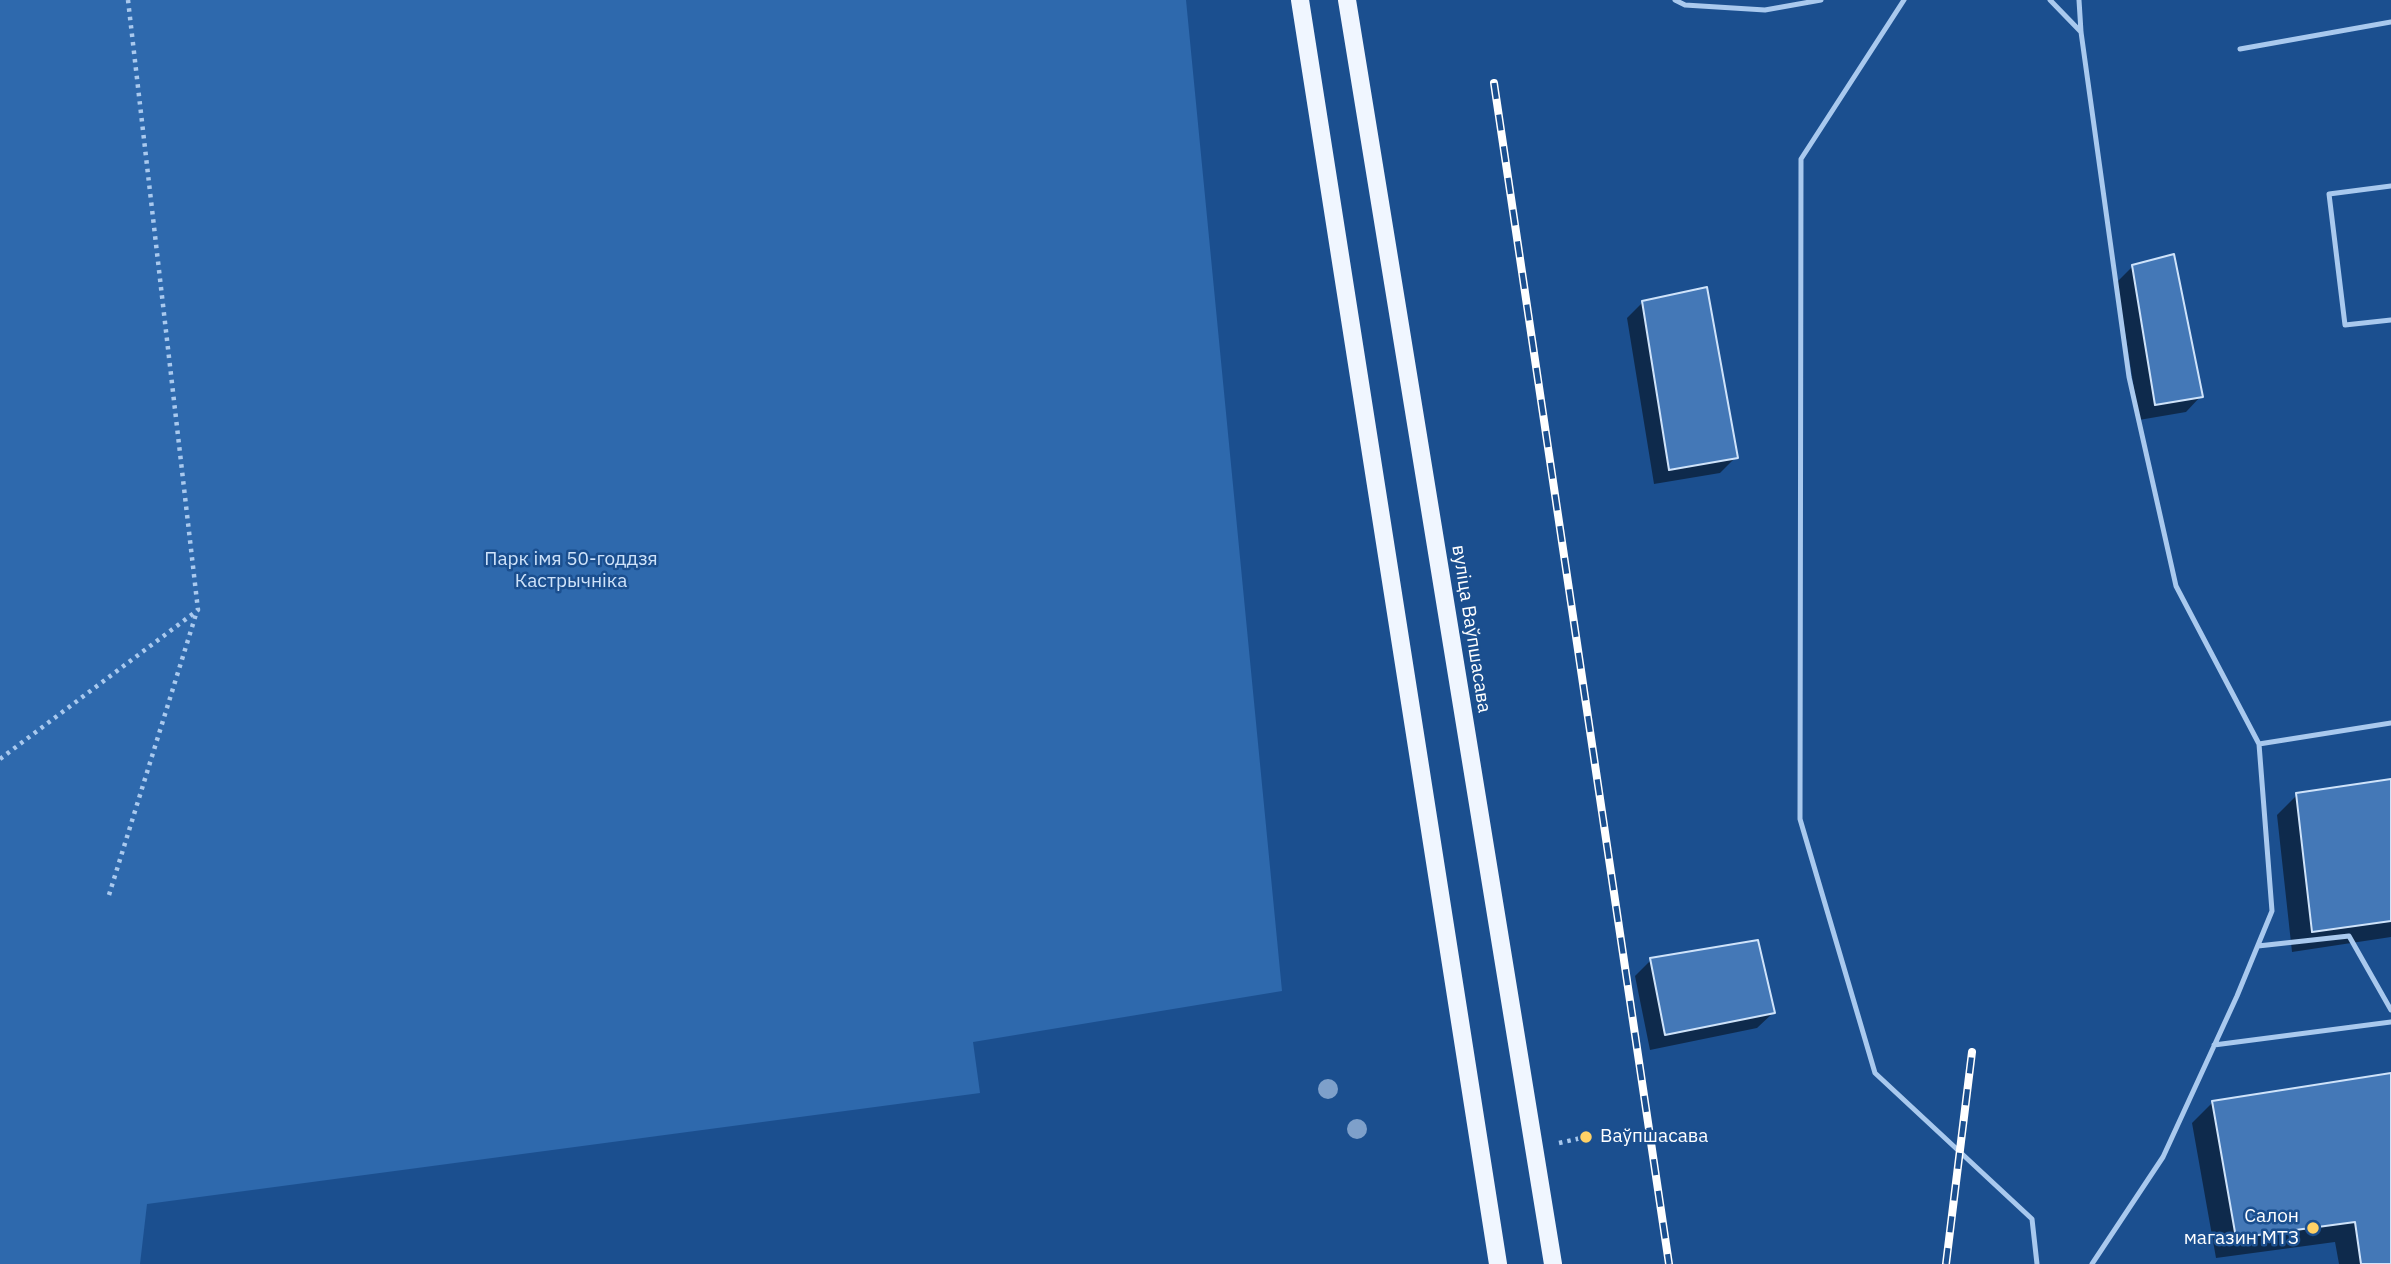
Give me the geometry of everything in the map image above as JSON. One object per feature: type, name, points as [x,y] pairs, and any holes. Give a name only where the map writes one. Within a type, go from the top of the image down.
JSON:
[{"type":"main road","points":[[1300,0],[1498,1264]]},
{"type":"main road","name":"вуліца Ваўпшасава","points":[[1347,0],[1553,1264]]},
{"type":"lane","points":[[1675,0],[1685,5],[1765,9],[1821,0]]},
{"type":"lane","points":[[1904,0],[1801,159],[1800,819],[1875,1073],[2032,1219],[2037,1264]]},
{"type":"lane","points":[[2049,0],[2081,32]]},
{"type":"lane","points":[[2079,0],[2081,32],[2129,377],[2176,586],[2259,744],[2272,911],[2163,1157],[2092,1264]]},
{"type":"lane","points":[[2240,49],[2391,22]]},
{"type":"lane","points":[[2391,186],[2329,194],[2345,326],[2391,320]]},
{"type":"lane","points":[[2259,744],[2391,723]]},
{"type":"lane","points":[[2258,946],[2349,936],[2391,1010]]},
{"type":"lane","points":[[2214,1045],[2391,1022]]},
{"type":"path","points":[[109,895],[198,610],[128,0]]},
{"type":"path","points":[[0,759],[198,610]]},
{"type":"green space","name":"Парк імя 50-годдзя Кастрычніка","points":[[0,0],[1186,0],[1282,991],[973,1042],[980,1093],[147,1204],[140,1264],[0,1264]]},
{"type":"building","points":[[2174,254],[2203,397],[2155,405],[2132,265]]},
{"type":"building","points":[[1707,287],[1738,458],[1669,470],[1642,301]]},
{"type":"building","points":[[2391,779],[2391,921],[2312,932],[2296,793]]},
{"type":"building","points":[[1758,940],[1775,1013],[1665,1035],[1650,958]]},
{"type":"building","points":[[2391,1073],[2391,1264],[2361,1264],[2355,1222],[2236,1238],[2212,1101]]},
{"type":"railway","points":[[1494,83],[1669,1264]]},
{"type":"railway","points":[[1946,1264],[1972,1052]]},
{"type":"place","name":"Ваўпшасава","points":[[1586,1137]]},
{"type":"place","name":"Салон магазин МТЗ","points":[[2313,1228]]}]
